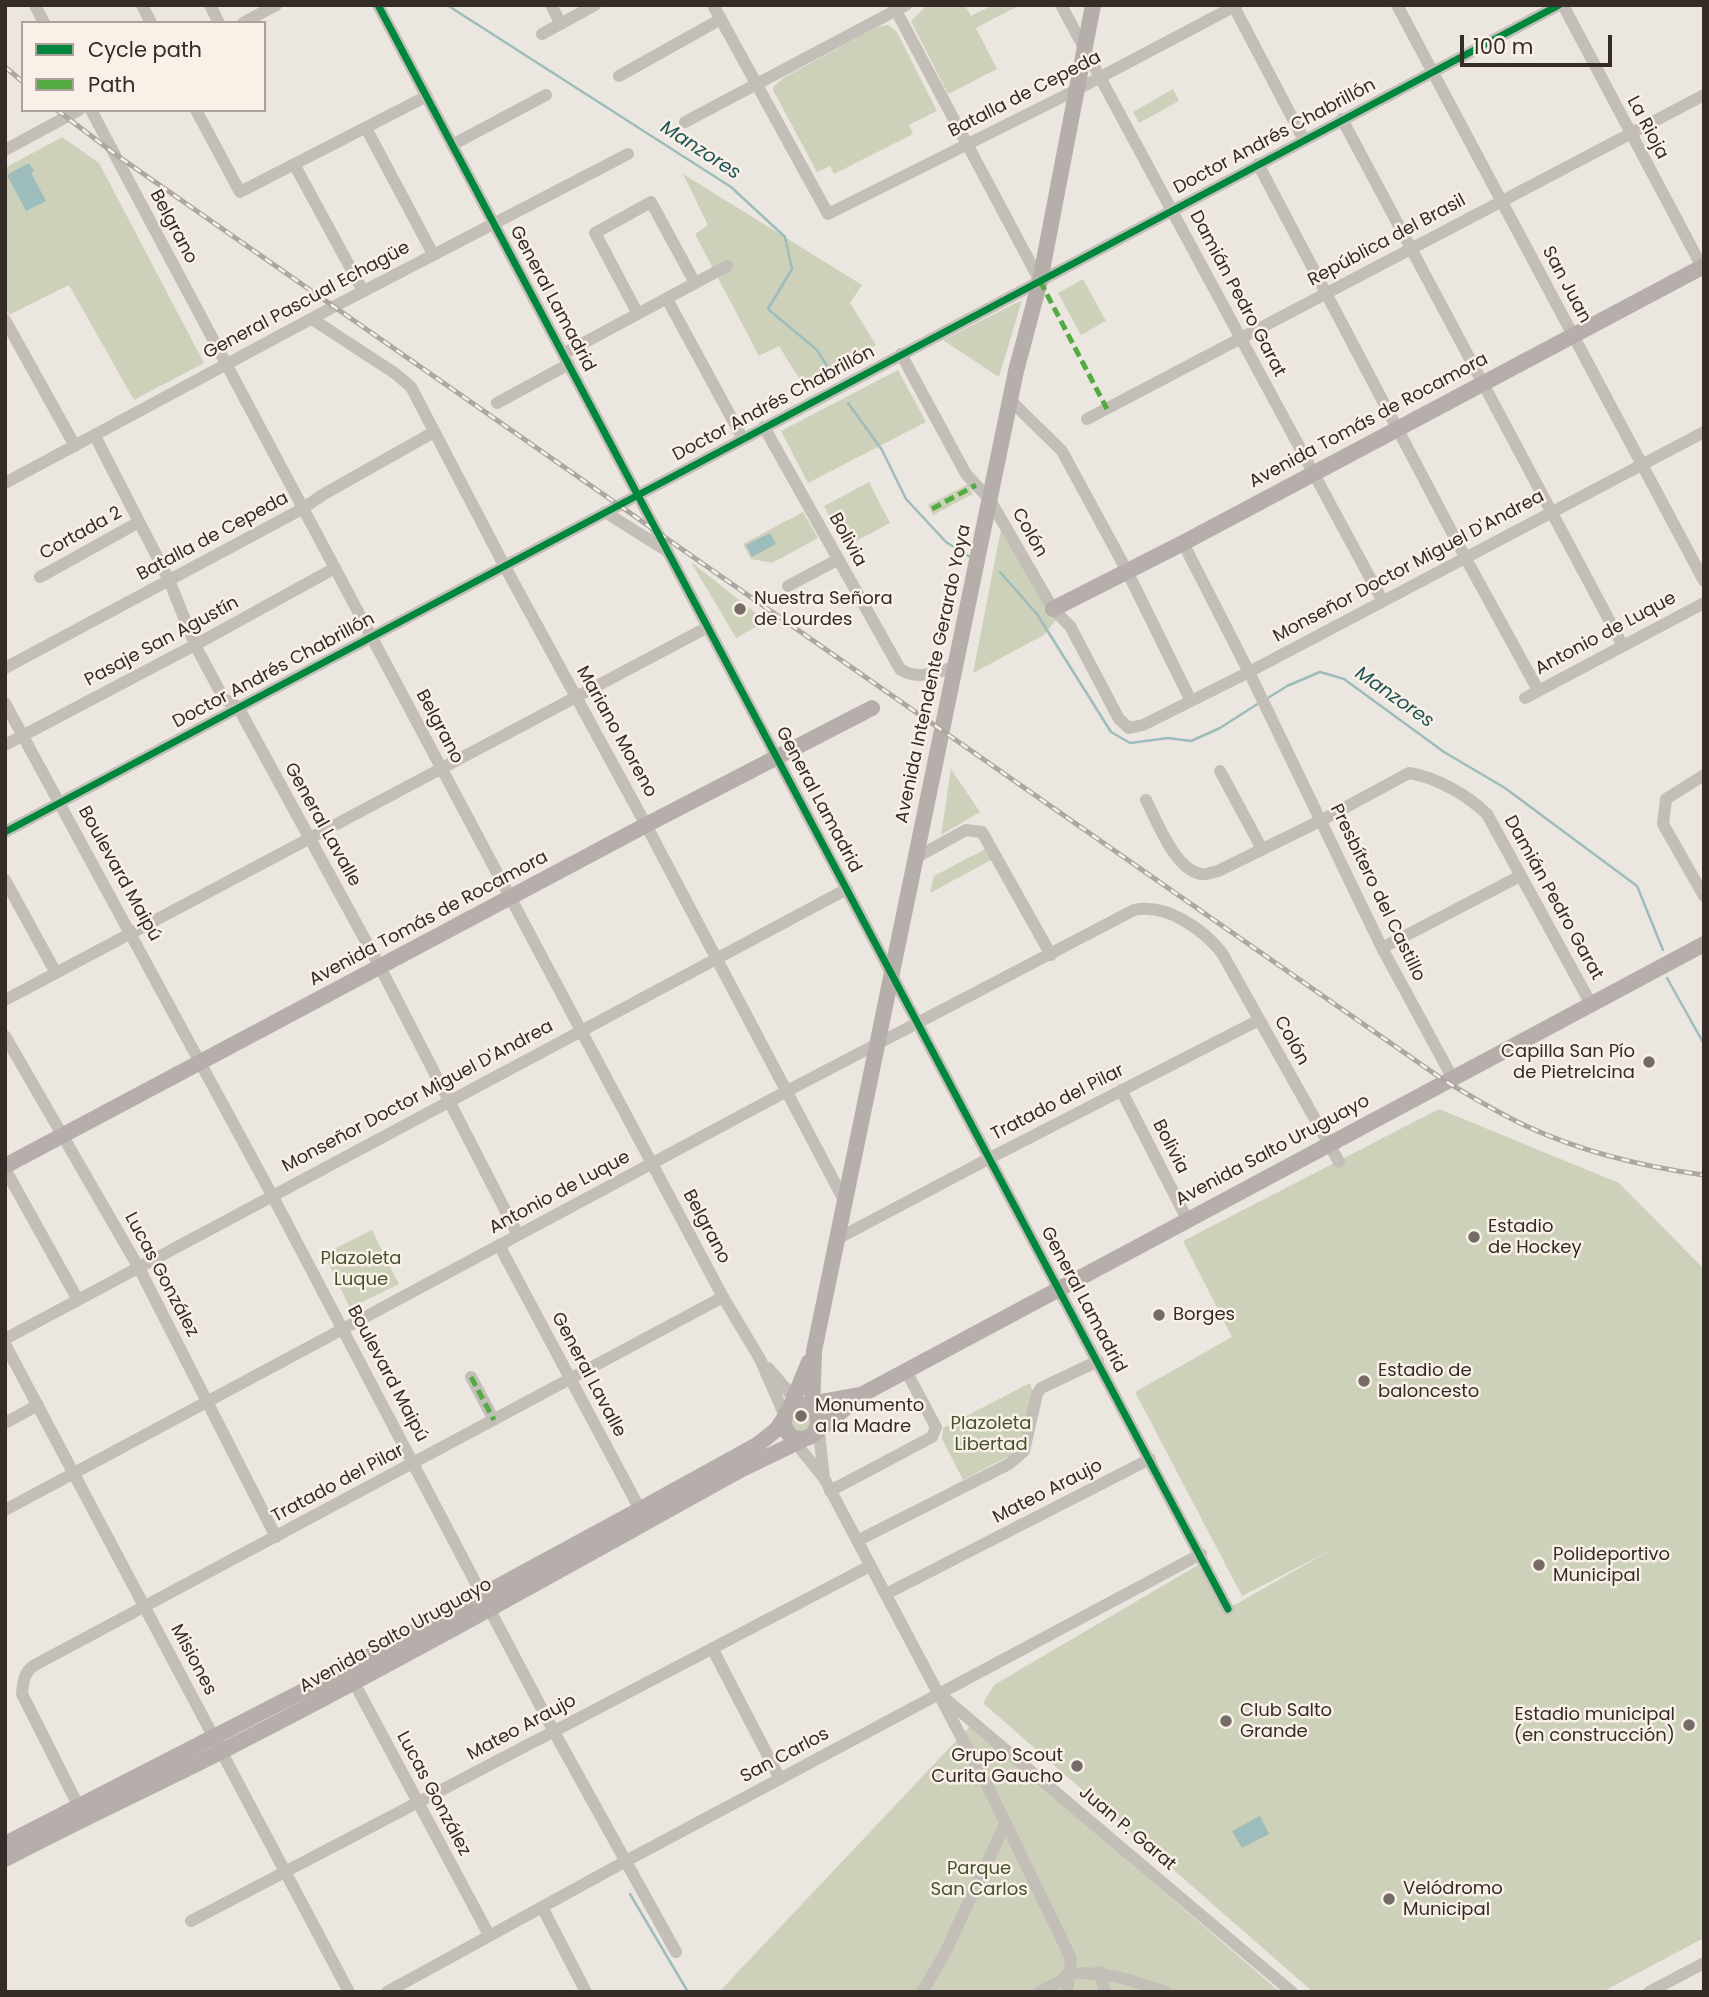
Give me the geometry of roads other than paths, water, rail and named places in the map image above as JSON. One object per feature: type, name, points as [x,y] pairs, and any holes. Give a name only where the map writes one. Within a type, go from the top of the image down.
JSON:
[{"type":"main road","name":"Avenida Intendente Gerardo Yoya","points":[[801,1419],[1010,400],[1040,281],[1093,5]]},
{"type":"main road","name":"Avenida Tomás de Rocamora","points":[[1053,609],[1183,543],[1703,266]]},
{"type":"main road","name":"Avenida Tomás de Rocamora","points":[[5,1167],[646,825],[872,708]]},
{"type":"main road","name":"Avenida Salto Uruguayo","points":[[643,1516],[757,1446],[776,1430],[861,1395],[1704,944]]},
{"type":"main road","name":"Avenida Salto Uruguayo","points":[[5,1844],[81,1812],[350,1676],[643,1516],[801,1419],[861,1395]]},
{"type":"main road","name":"Avenida Salto Uruguayo","points":[[5,1859],[81,1812]]},
{"type":"street","points":[[35,5],[43,21]]},
{"type":"street","points":[[142,5],[150,21]]},
{"type":"street","points":[[210,5],[218,21]]},
{"type":"street","points":[[247,21],[276,5]]},
{"type":"street","name":"General Lamadrid","points":[[378,5],[1228,1609]]},
{"type":"street","points":[[551,5],[561,24]]},
{"type":"street","points":[[542,34],[596,5]]},
{"type":"street","points":[[713,5],[756,84]]},
{"type":"street","name":"Damián Pedro Garat","points":[[1061,5],[1382,600]]},
{"type":"street","name":"San Juan","points":[[1396,5],[1704,581]]},
{"type":"street","name":"Doctor Andrés Chabrillón","points":[[5,832],[1304,139],[1561,5]]},
{"type":"street","name":"La Rioja","points":[[1561,5],[1703,266]]},
{"type":"street","points":[[1235,6],[1304,139]]},
{"type":"street","name":"Batalla de Cepeda","points":[[756,84],[828,214],[1076,90],[1235,6]]},
{"type":"street","points":[[685,122],[898,7],[967,145],[1040,281]]},
{"type":"street","points":[[619,76],[721,19]]},
{"type":"street","points":[[452,145],[546,95]]},
{"type":"street","name":"República del Brasil","points":[[1087,419],[1704,95]]},
{"type":"street","points":[[197,112],[240,192],[427,96]]},
{"type":"street","points":[[5,150],[75,112]]},
{"type":"street","name":"Belgrano","points":[[92,112],[723,1297],[760,1359],[801,1419],[824,1478],[939,1693],[1066,1948],[1070,1959],[1067,1992]]},
{"type":"street","points":[[1342,119],[1623,646]]},
{"type":"street","points":[[366,128],[433,254]]},
{"type":"street","name":"General Pascual Echagüe","points":[[5,483],[628,153]]},
{"type":"street","points":[[294,164],[363,291]]},
{"type":"street","points":[[1258,164],[1538,690]]},
{"type":"street","points":[[638,314],[595,233],[651,202],[695,283]]},
{"type":"street","points":[[497,404],[638,314],[727,266]]},
{"type":"street","points":[[667,299],[743,439]]},
{"type":"street","name":"Mariano Moreno","points":[[312,319],[397,374],[411,387],[845,1202]]},
{"type":"street","points":[[6,324],[75,446]]},
{"type":"street","name":"Colón","points":[[901,354],[966,474],[989,500],[1053,609],[1070,626],[1119,719],[1129,728]]},
{"type":"street","points":[[1010,400],[1062,451],[1127,571],[1191,701]]},
{"type":"street","name":"Bolivia","points":[[765,427],[900,669],[907,674],[920,676],[955,667]]},
{"type":"street","name":"Batalla de Cepeda","points":[[5,668],[302,509],[434,432]]},
{"type":"street","name":"Monseñor Doctor Miguel D'Andrea","points":[[1129,728],[1143,725],[1249,672],[1704,432]]},
{"type":"street","name":"General Lavalle","points":[[95,436],[169,580],[195,645],[224,699],[238,708],[309,837],[380,967],[518,1235]]},
{"type":"street","points":[[605,512],[668,551]]},
{"type":"street","name":"Cortada 2","points":[[40,577],[139,522]]},
{"type":"street","points":[[1183,543],[1249,672]]},
{"type":"street","points":[[788,586],[838,560]]},
{"type":"street","name":"Pasaje San Agustín","points":[[5,745],[335,568]]},
{"type":"street","name":"Antonio de Luque","points":[[1525,698],[1704,603]]},
{"type":"street","points":[[5,1000],[708,626]]},
{"type":"street","name":"Presbítero del Castillo","points":[[1249,672],[1382,948],[1452,1077]]},
{"type":"street","name":"Boulevard Maipú","points":[[5,703],[343,1328],[553,1730],[676,1952]]},
{"type":"street","points":[[1220,771],[1262,849]]},
{"type":"street","name":"Damián Pedro Garat","points":[[1322,820],[1409,773],[1423,775],[1475,802],[1487,814],[1591,1004]]},
{"type":"street","points":[[1704,775],[1666,799],[1663,824],[1704,896]]},
{"type":"street","points":[[1146,800],[1179,861],[1194,872],[1204,874],[1218,871],[1322,820]]},
{"type":"street","points":[[917,857],[966,830],[982,832],[1051,955]]},
{"type":"street","points":[[1382,948],[1520,876]]},
{"type":"street","points":[[5,880],[56,973]]},
{"type":"street","name":"Monseñor Doctor Miguel D'Andrea","points":[[5,1339],[847,889]]},
{"type":"street","name":"Colón","points":[[1134,910],[1144,908],[1171,914],[1212,940],[1222,953],[1339,1162]]},
{"type":"street","name":"Antonio de Luque","points":[[5,1510],[787,1091],[1134,910]]},
{"type":"street","name":"Tratado del Pilar","points":[[837,1239],[1259,1020]]},
{"type":"street","name":"Lucas González","points":[[5,1036],[139,1268],[276,1536]]},
{"type":"street","name":"Bolivia","points":[[1121,1090],[1187,1219]]},
{"type":"street","points":[[5,1167],[78,1300]]},
{"type":"street","name":"General Lavalle","points":[[499,1245],[643,1516]]},
{"type":"street","name":"Tratado del Pilar","points":[[81,1812],[22,1693],[27,1671],[33,1666],[723,1297]]},
{"type":"street","name":"Misiones","points":[[5,1344],[349,1992]]},
{"type":"street","name":"Belgrano","points":[[760,1359],[801,1419],[824,1478]]},
{"type":"street","points":[[857,1541],[1009,1464],[1024,1451],[1037,1394],[1041,1388],[1098,1361]]},
{"type":"street","points":[[831,1491],[932,1437],[936,1426],[906,1371]]},
{"type":"street","points":[[471,1377],[494,1420]]},
{"type":"street","points":[[5,1423],[38,1405]]},
{"type":"street","name":"Mateo Araujo","points":[[886,1594],[1150,1459]]},
{"type":"street","name":"San Carlos","points":[[387,1992],[1200,1554]]},
{"type":"street","name":"Mateo Araujo","points":[[191,1921],[870,1566]]},
{"type":"street","points":[[712,1648],[780,1779]]},
{"type":"street","name":"Lucas González","points":[[350,1676],[489,1935]]},
{"type":"street","name":"Juan P. Garat","points":[[939,1693],[1292,1992]]},
{"type":"street","points":[[922,1992],[944,1955],[1005,1824]]},
{"type":"street","points":[[542,1907],[586,1992]]},
{"type":"street","points":[[1649,1992],[1704,1963]]},
{"type":"street","points":[[1100,1972],[1105,1992]]},
{"type":"street","points":[[1039,1992],[1061,1981],[1069,1973],[1100,1972],[1166,1992]]},
{"type":"water","points":[[29,163],[34,171],[31,173],[46,201],[26,211],[7,175]]},
{"type":"water","points":[[770,533],[776,544],[752,557],[746,545]]},
{"type":"water","points":[[1260,1816],[1269,1834],[1242,1848],[1232,1831]]},
{"type":"waterway","name":"Manzores","points":[[447,5],[731,187],[785,237],[792,269],[768,309],[817,350],[832,374]]},
{"type":"waterway","name":"Manzores","points":[[848,403],[882,450],[906,499],[946,542],[970,557]]},
{"type":"waterway","name":"Manzores","points":[[1000,572],[1037,614],[1111,732],[1130,743],[1168,738],[1191,741],[1220,728],[1259,703]]},
{"type":"waterway","name":"Manzores","points":[[1268,698],[1287,686],[1320,672],[1344,679],[1444,752],[1505,788],[1637,886],[1663,950]]},
{"type":"waterway","name":"Manzores","points":[[1667,978],[1704,1044]]},
{"type":"waterway","points":[[630,1894],[688,1992]]},
{"type":"railway","points":[[5,67],[21,80]]},
{"type":"railway","points":[[60,112],[115,154],[1445,1081],[1516,1121],[1568,1143],[1636,1163],[1704,1175]]},
{"type":"place","name":"Nuestra Señora de Lourdes","points":[[740,609]]},
{"type":"place","name":"Capilla San Pío de Pietrelcina","points":[[1649,1062]]},
{"type":"place","name":"Estadio de Hockey","points":[[1474,1237]]},
{"type":"place","name":"Borges","points":[[1159,1315]]},
{"type":"place","name":"Estadio de baloncesto","points":[[1364,1381]]},
{"type":"place","name":"Monumento a la Madre","points":[[801,1416]]},
{"type":"place","name":"Polideportivo Municipal","points":[[1539,1565]]},
{"type":"place","name":"Club Salto Grande","points":[[1226,1721]]},
{"type":"place","name":"Estadio municipal (en construcción)","points":[[1689,1725]]},
{"type":"place","name":"Grupo Scout Curita Gaucho","points":[[1077,1766]]},
{"type":"place","name":"Velódromo Municipal","points":[[1389,1899]]},
{"type":"park label","name":"Plazoleta Luque","points":[[361,1269]]},
{"type":"park label","name":"Plazoleta Libertad","points":[[991,1434]]},
{"type":"park label","name":"Parque San Carlos","points":[[979,1879]]}]
